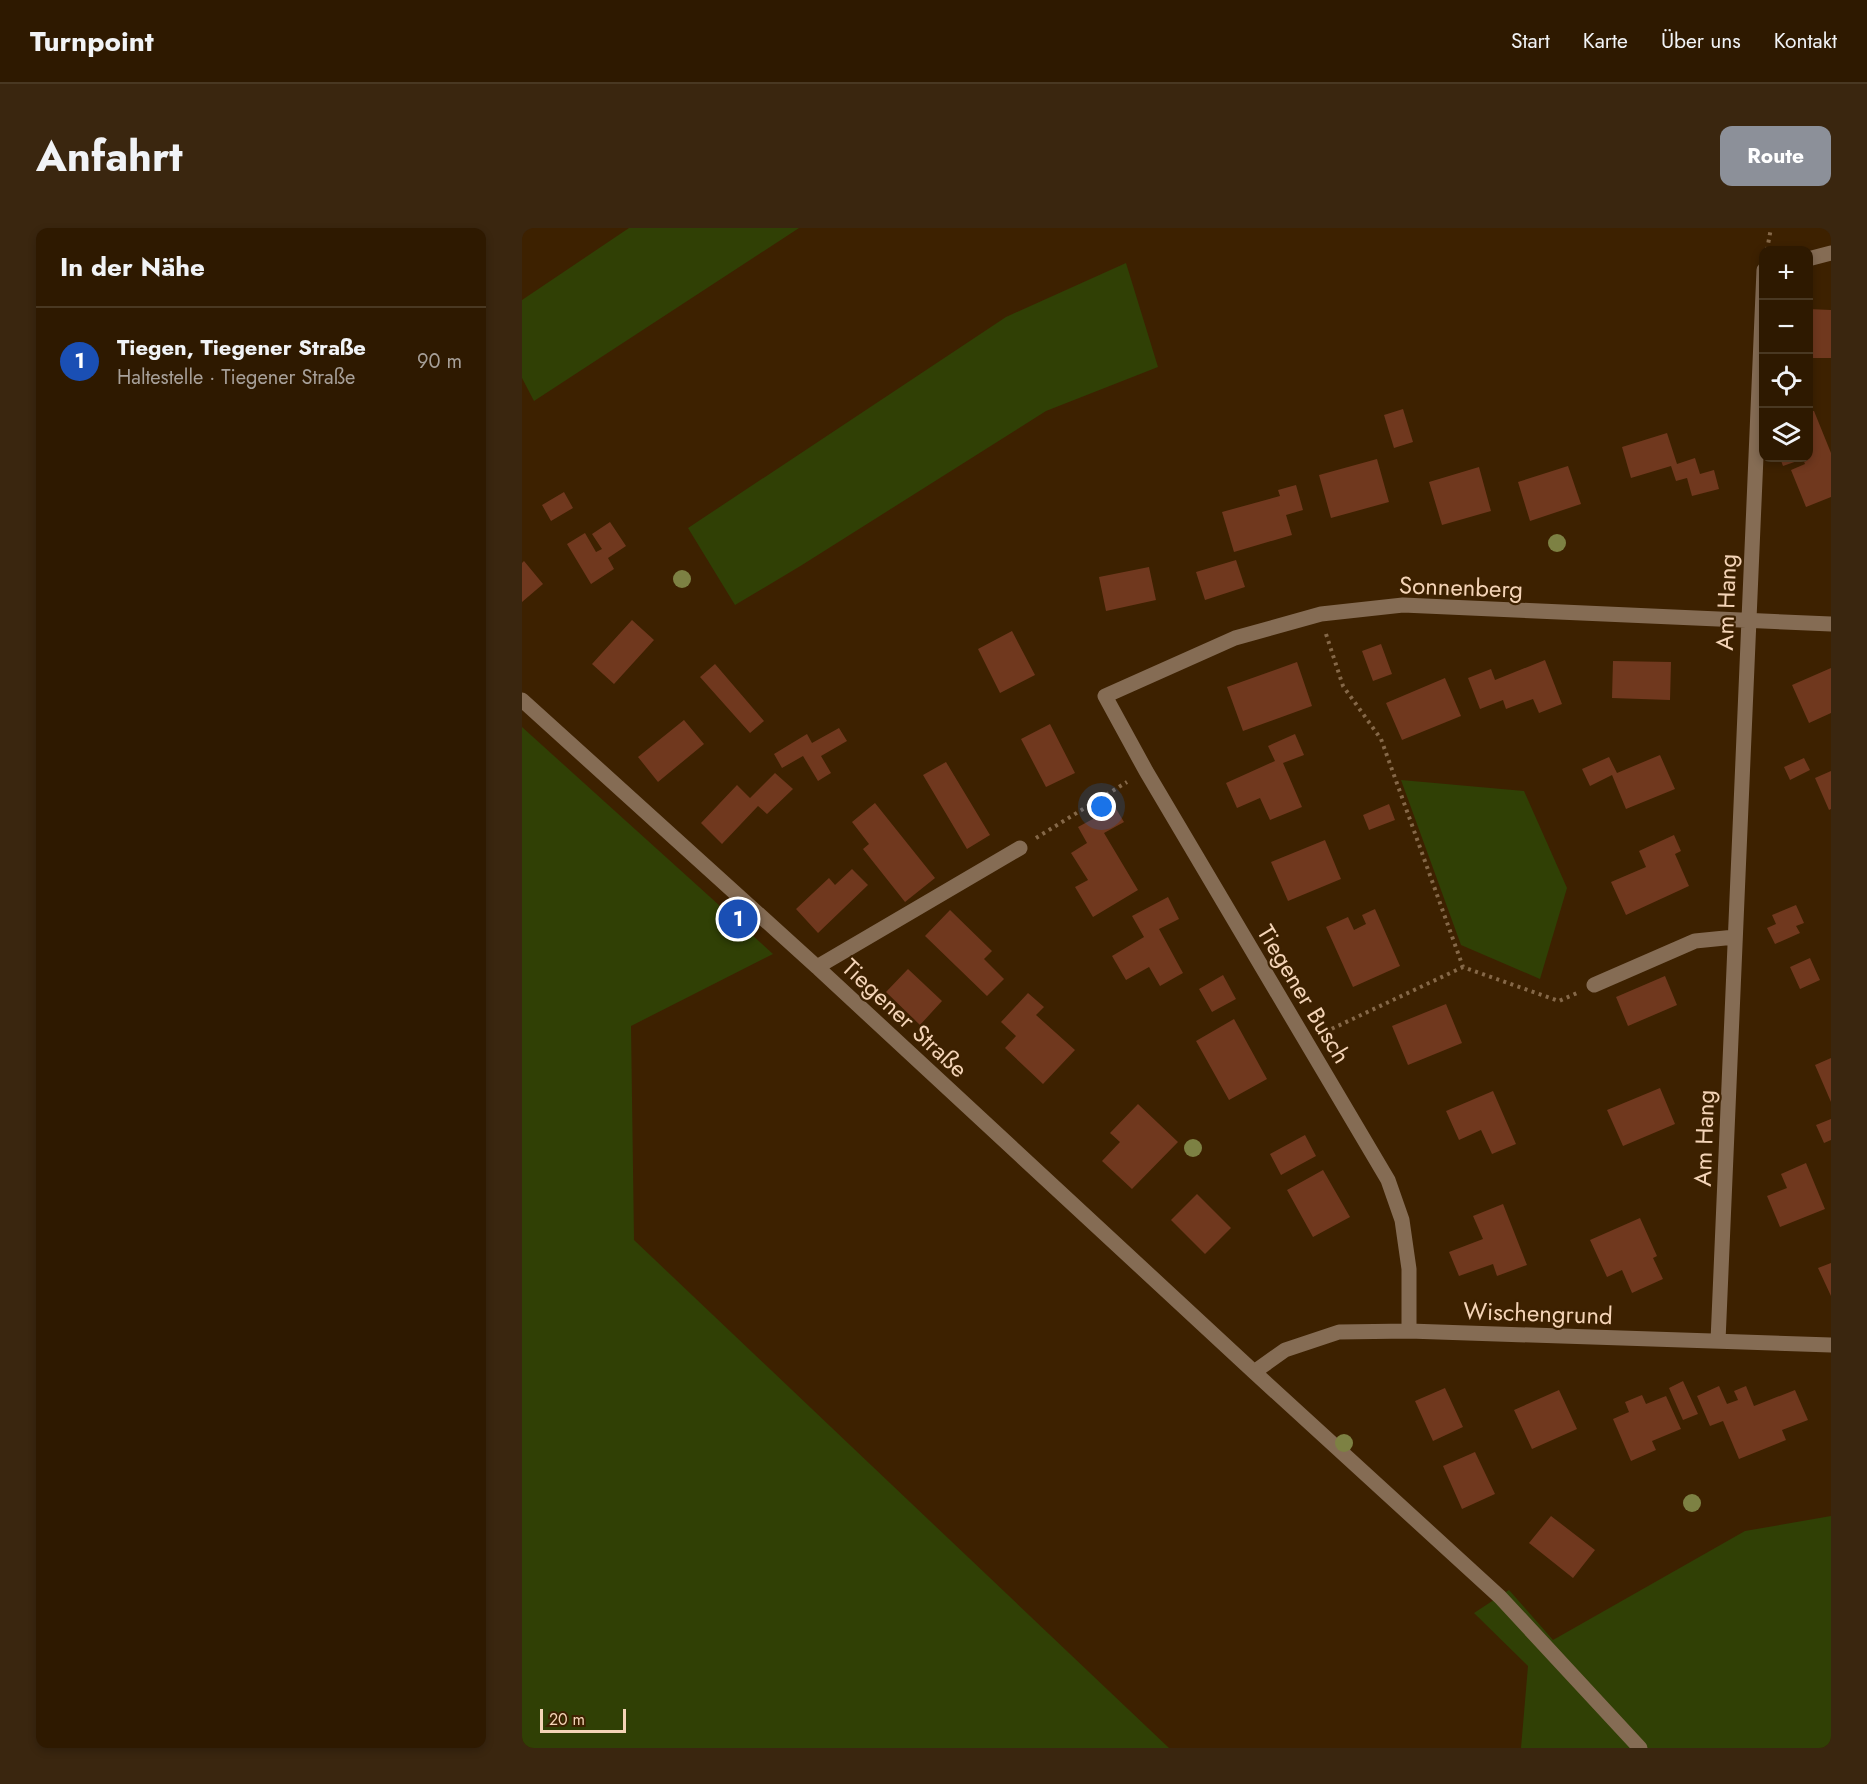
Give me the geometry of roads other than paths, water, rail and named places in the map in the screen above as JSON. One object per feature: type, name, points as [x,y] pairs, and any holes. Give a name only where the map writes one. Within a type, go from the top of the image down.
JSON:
[{"type":"street","points":[[1813,258],[1831,253]]},
{"type":"street","name":"Am Hang","points":[[1718,1341],[1763,300]]},
{"type":"street","name":"Sonnenberg","points":[[1105,696],[1235,638],[1321,614],[1402,605],[1831,624]]},
{"type":"street","name":"Tiegener Busch","points":[[1105,696],[1146,771],[1388,1180],[1402,1220],[1408,1269],[1409,1331]]},
{"type":"street","name":"Tiegener Straße","points":[[522,700],[817,967],[1500,1597],[1640,1748]]},
{"type":"street","points":[[817,967],[1020,848]]},
{"type":"street","points":[[1594,985],[1695,941],[1735,937]]},
{"type":"street","name":"Wischengrund","points":[[1254,1372],[1285,1350],[1339,1332],[1409,1331],[1831,1344]]},
{"type":"place","name":"Tiegen, Tiegener Straße","points":[[738,919]]}]
